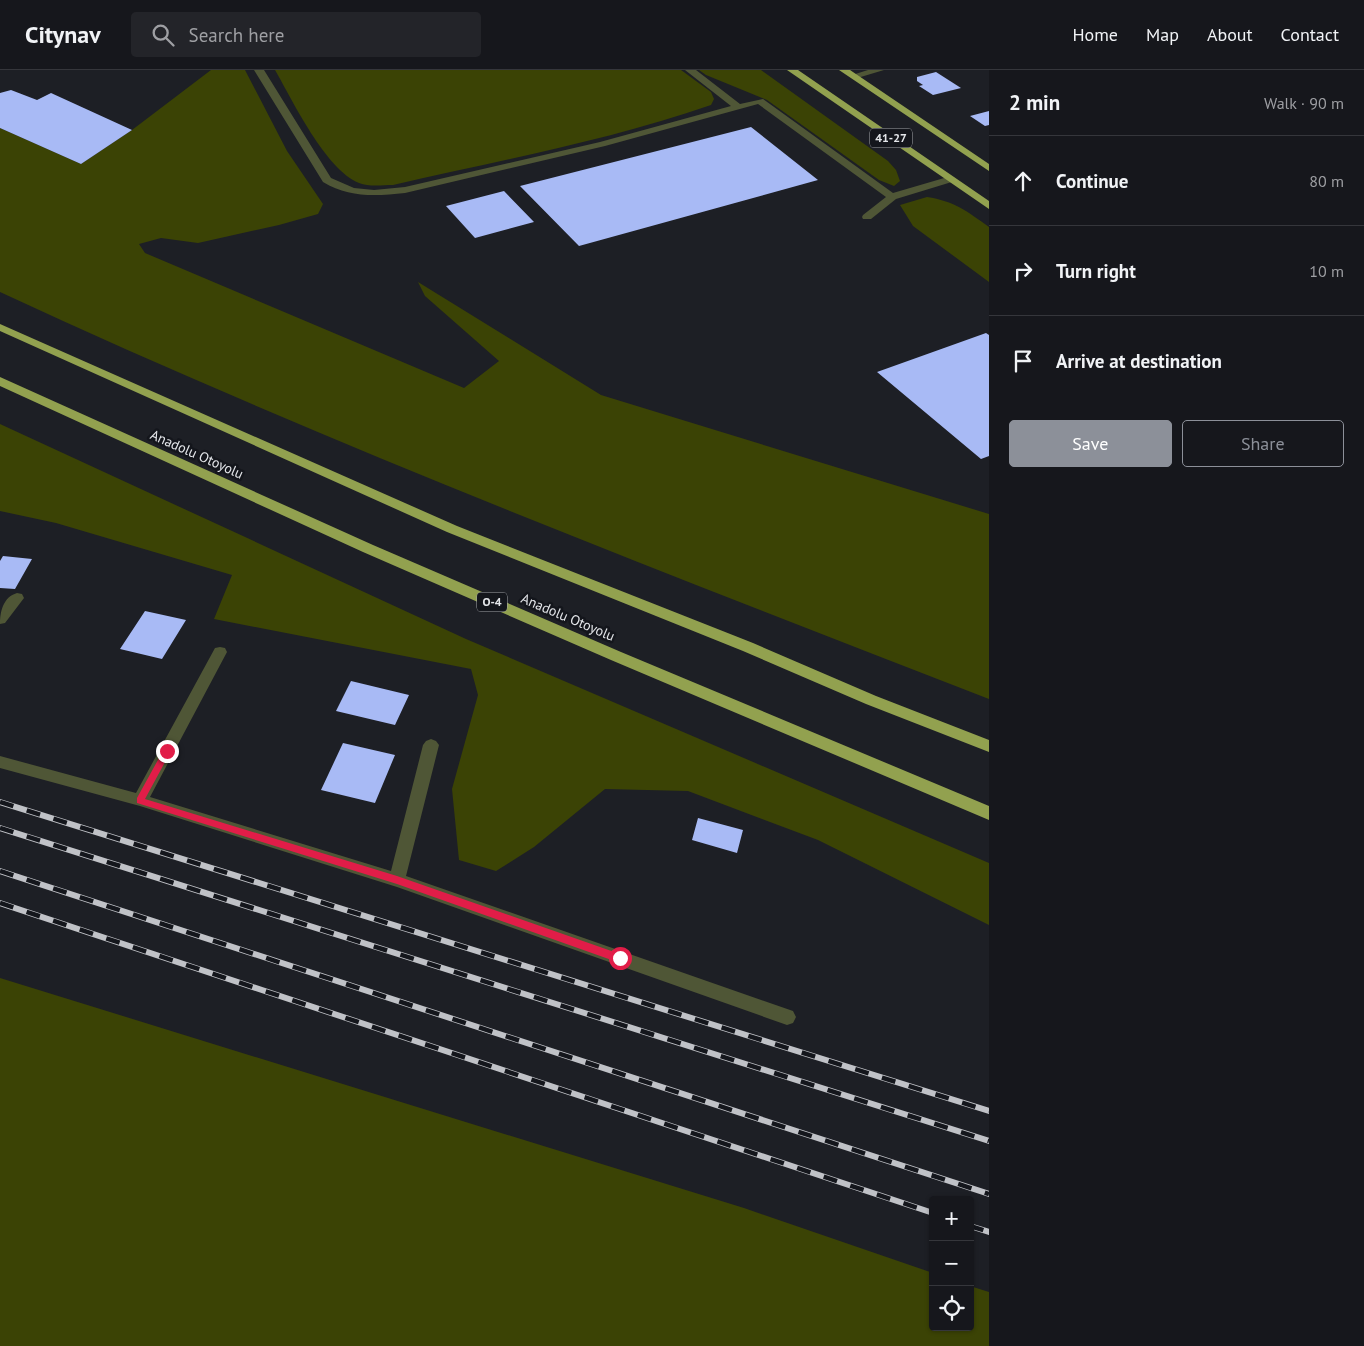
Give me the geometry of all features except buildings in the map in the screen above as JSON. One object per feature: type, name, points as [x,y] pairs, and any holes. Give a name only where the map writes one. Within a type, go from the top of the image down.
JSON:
[{"type":"highway","name":"41-27","points":[[792,70],[989,206]]},
{"type":"highway","points":[[844,70],[989,168]]},
{"type":"highway","points":[[0,328],[452,529],[748,647],[871,700],[989,746]]},
{"type":"highway","name":"Anadolu Otoyolu","points":[[0,381],[134,444],[365,547],[989,813]]},
{"type":"street","points":[[259,70],[327,180],[338,188],[357,193],[404,190],[602,144],[760,101],[892,197]]},
{"type":"street","points":[[690,70],[738,107]]},
{"type":"street","points":[[854,76],[878,70]]},
{"type":"street","points":[[867,217],[892,197],[951,179]]},
{"type":"street","points":[[0,619],[17,598]]},
{"type":"street","points":[[140,800],[220,652]]},
{"type":"street","points":[[397,880],[431,745]]},
{"type":"street","points":[[0,762],[140,800],[397,880],[787,1017]]},
{"type":"green space","points":[[211,70],[245,70],[287,151],[323,204],[318,214],[279,225],[198,243],[161,238],[139,244],[145,253],[464,388],[499,361],[425,296],[418,282],[601,395],[989,514],[989,699],[615,553],[367,453],[244,401],[0,292],[0,128],[81,164],[132,130]]},
{"type":"green space","points":[[275,70],[681,70],[711,92],[714,99],[711,105],[593,140],[393,185],[371,185],[359,183],[334,164],[311,133]]},
{"type":"green space","points":[[699,70],[761,70],[888,161],[896,170],[900,181],[894,186],[879,180],[767,100],[706,75]]},
{"type":"green space","points":[[927,197],[945,201],[960,208],[989,227],[989,282],[913,226],[900,205]]},
{"type":"green space","points":[[0,424],[466,639],[989,863],[989,925],[818,840],[688,791],[605,789],[534,847],[496,871],[459,860],[452,789],[478,695],[471,669],[214,619],[232,575],[56,523],[0,511]]},
{"type":"green space","points":[[0,978],[744,1208],[929,1272],[929,1331],[974,1331],[974,1287],[989,1292],[989,1346],[0,1346]]},
{"type":"railway","points":[[0,802],[989,1111]]},
{"type":"railway","points":[[0,828],[989,1141]]},
{"type":"railway","points":[[0,871],[989,1194]]},
{"type":"railway","points":[[0,903],[929,1212]]},
{"type":"railway","points":[[974,1227],[989,1232]]},
{"type":"route","points":[[167,751],[140,800],[397,880],[620,958]]}]
